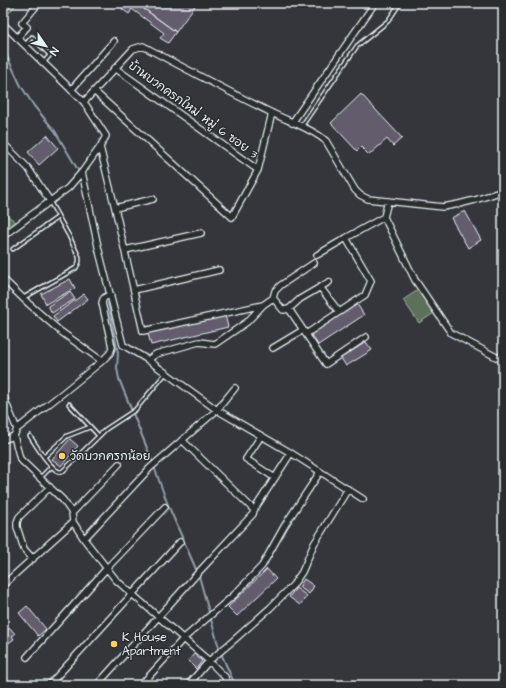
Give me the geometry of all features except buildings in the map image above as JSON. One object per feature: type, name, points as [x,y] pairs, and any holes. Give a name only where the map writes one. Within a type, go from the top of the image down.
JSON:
[{"type":"street","points":[[17,38],[27,27],[22,23],[38,3]]},
{"type":"street","points":[[292,123],[375,3]]},
{"type":"street","points":[[3,24],[84,102],[106,136],[82,172],[68,188],[3,236]]},
{"type":"street","points":[[71,90],[114,41]]},
{"type":"street","points":[[84,102],[133,49],[143,46],[272,113],[317,134],[326,141],[355,190],[360,195],[368,199],[443,207],[460,204],[503,191]]},
{"type":"street","name":"บ้านบวกครกใหม่ หมู่ 6 ซอย 3","points":[[115,68],[258,170]]},
{"type":"street","points":[[94,91],[232,217],[258,170],[272,113]]},
{"type":"street","points":[[3,142],[28,168],[50,202]]},
{"type":"street","points":[[100,147],[143,331],[263,305]]},
{"type":"street","points":[[82,172],[123,345],[148,360],[217,410],[291,453],[363,499]]},
{"type":"street","points":[[115,208],[153,199]]},
{"type":"street","points":[[388,201],[384,217],[415,280],[452,333],[500,359],[503,354]]},
{"type":"street","points":[[317,255],[384,217]]},
{"type":"street","points":[[125,250],[201,233]]},
{"type":"street","points":[[273,348],[304,332],[365,295],[371,281],[346,238]]},
{"type":"street","points":[[148,360],[156,354],[199,342],[214,344],[247,322],[263,305],[273,298],[275,291],[281,285],[314,263]]},
{"type":"street","points":[[134,290],[220,270]]},
{"type":"street","points":[[3,279],[60,331],[102,361]]},
{"type":"street","points":[[273,298],[283,310],[288,309],[300,299],[329,282]]},
{"type":"street","points":[[320,287],[338,312]]},
{"type":"street","points":[[111,295],[106,296],[102,303],[112,347],[110,353],[17,429],[14,436],[20,459],[63,500],[72,513],[73,522],[84,539],[116,580],[209,661],[225,677],[227,685]]},
{"type":"street","points":[[288,309],[326,364],[366,337]]},
{"type":"street","points":[[84,539],[159,459],[217,410],[235,388]]},
{"type":"street","points":[[3,392],[17,429]]},
{"type":"street","points":[[3,440],[14,436]]},
{"type":"street","points":[[261,436],[246,460],[275,478]]},
{"type":"street","points":[[182,440],[254,510]]},
{"type":"street","points":[[97,685],[253,514],[254,510],[291,453]]},
{"type":"street","points":[[72,513],[119,464]]},
{"type":"street","points":[[141,685],[183,639],[234,595],[262,566],[285,525],[320,472]]},
{"type":"street","points":[[32,559],[24,549],[17,528],[17,522],[19,517],[50,487]]},
{"type":"street","points":[[188,685],[209,661],[270,608],[293,585],[302,572],[314,544],[348,489]]},
{"type":"street","points":[[27,657],[164,507]]},
{"type":"street","points":[[4,583],[73,522]]},
{"type":"street","points":[[50,684],[180,542]]},
{"type":"lane","points":[[301,126],[357,46],[388,22],[400,3]]},
{"type":"lane","points":[[24,45],[32,37],[50,55],[44,63]]},
{"type":"lane","points":[[23,298],[76,268],[79,262],[69,236],[50,202]]},
{"type":"lane","points":[[12,249],[58,217]]},
{"type":"lane","points":[[30,436],[52,466],[57,471],[63,471],[106,429],[135,410],[166,373]]},
{"type":"lane","points":[[69,404],[99,436]]},
{"type":"lane","points":[[44,457],[67,436],[90,427]]},
{"type":"lane","points":[[40,478],[52,466]]},
{"type":"green space","points":[[3,3],[17,3],[5,18],[3,13]]},
{"type":"green space","points":[[3,212],[16,222],[3,234]]},
{"type":"green space","points":[[418,290],[434,313],[419,323],[403,300]]},
{"type":"waterway","points":[[3,48],[21,86],[34,106],[55,131],[78,170]]},
{"type":"waterway","points":[[108,303],[118,353],[117,368],[119,379],[168,505],[199,576],[217,641],[235,685]]},
{"type":"place","name":"วัดบวกครกน้อย","points":[[62,456]]},
{"type":"place","name":"K House Apartment","points":[[114,644]]}]
